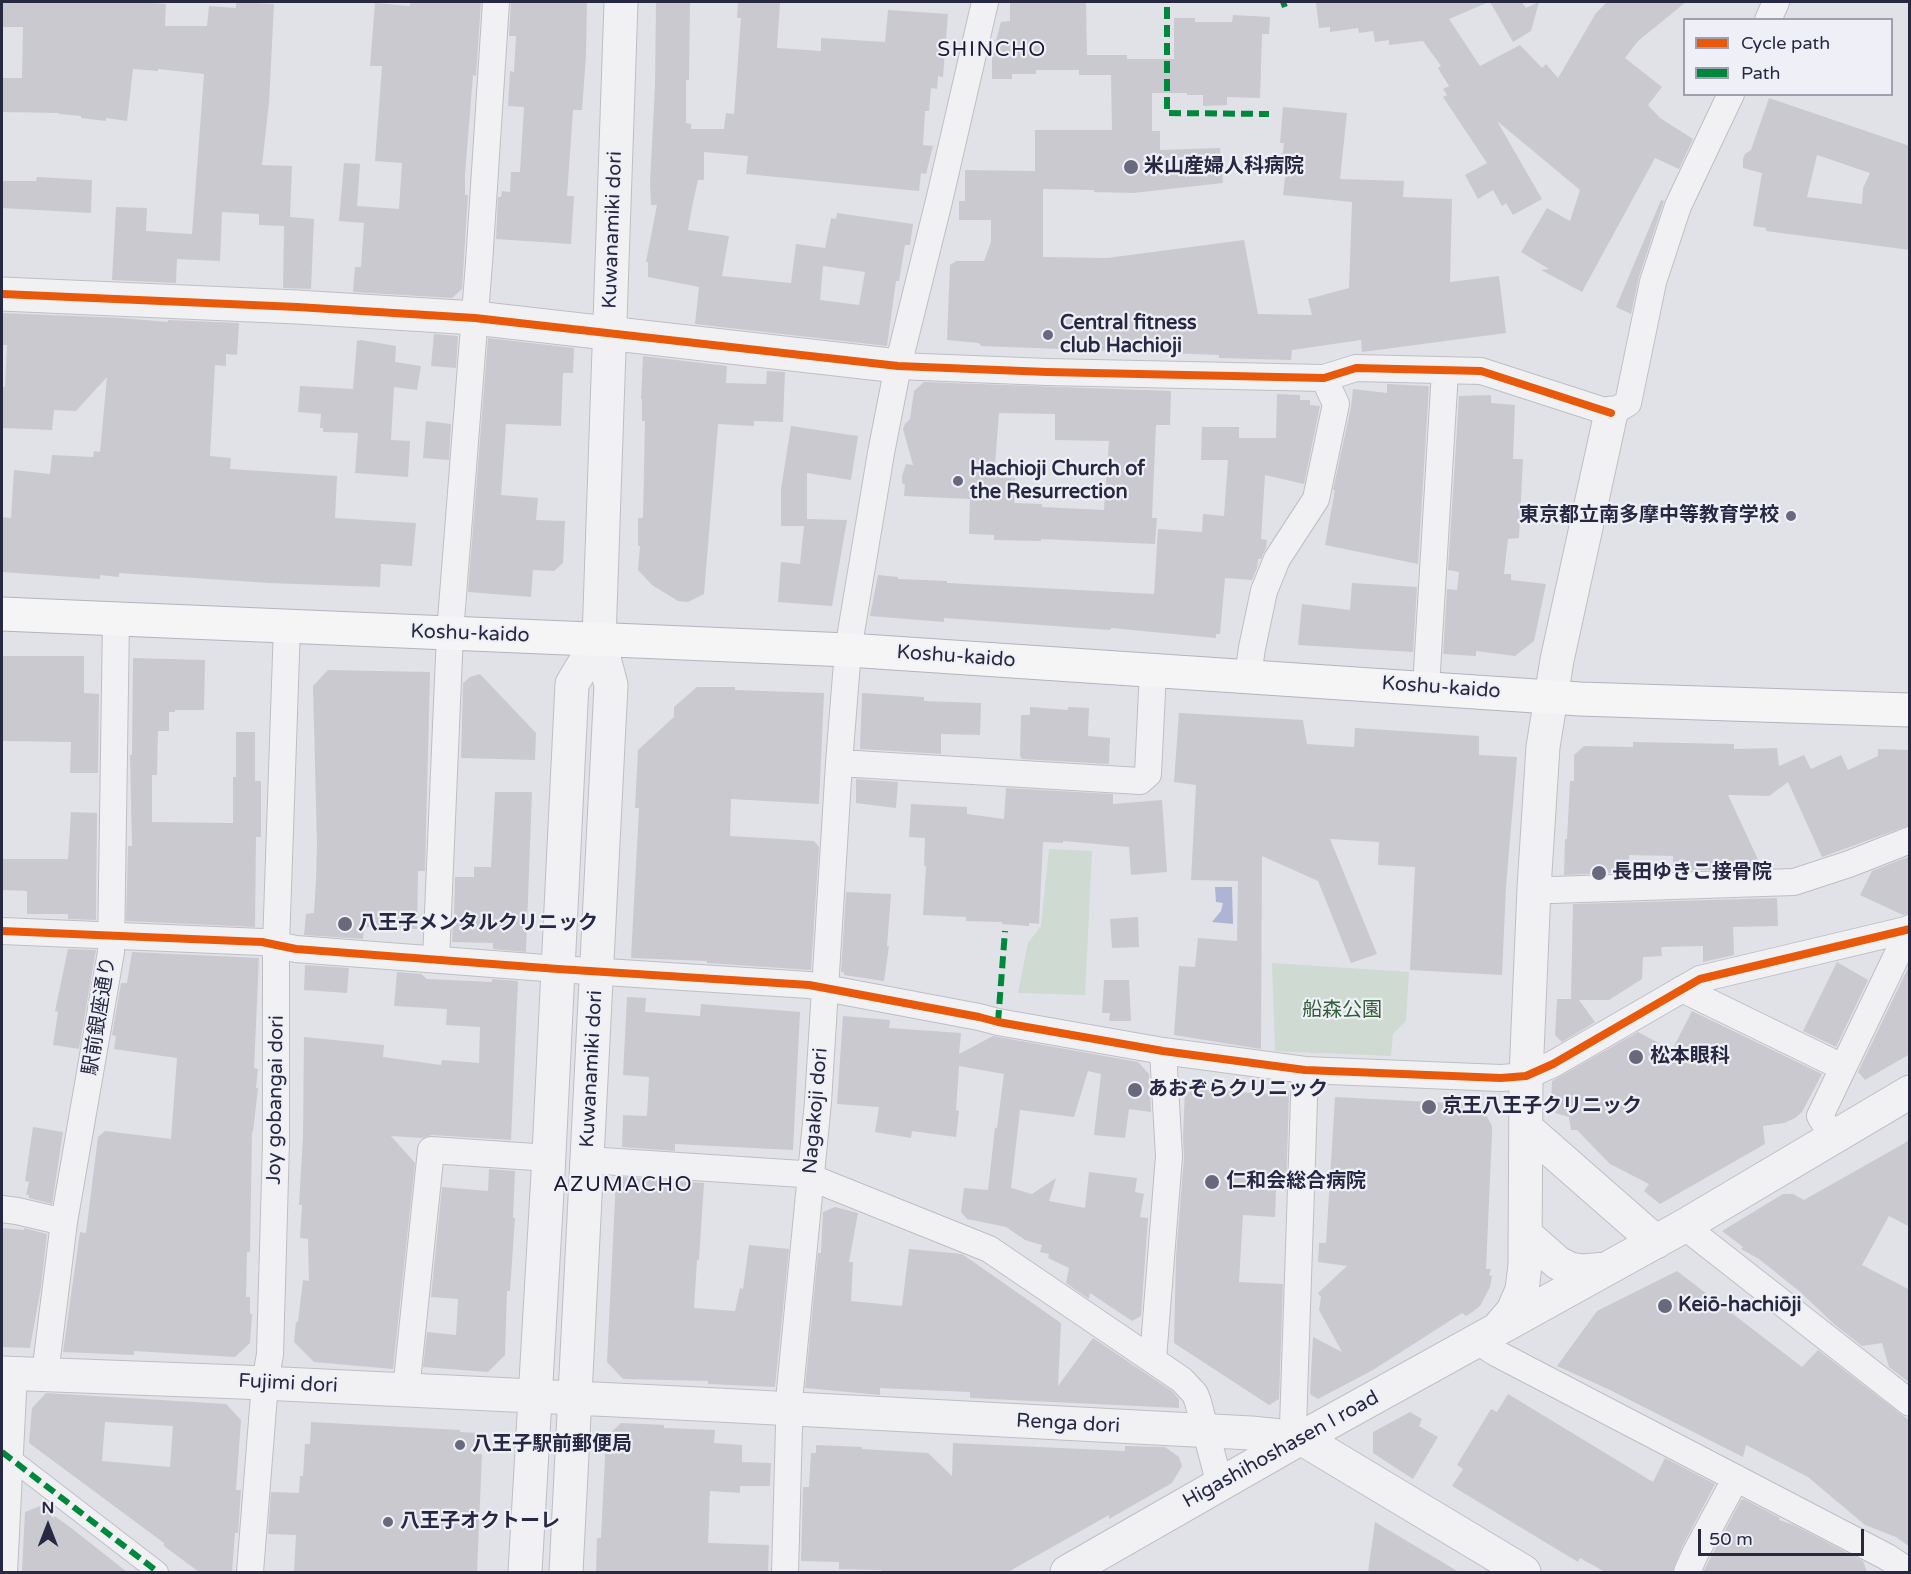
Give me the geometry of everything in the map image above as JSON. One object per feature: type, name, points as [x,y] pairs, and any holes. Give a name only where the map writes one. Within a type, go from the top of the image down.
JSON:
[{"type":"highway","name":"Koshu-kaido","points":[[2,614],[848,650],[1581,699],[1910,710]]},
{"type":"street","points":[[436,959],[450,633],[475,318],[496,2]]},
{"type":"street","name":"Kuwanamiki dori","points":[[566,1572],[611,685],[599,639],[621,2]]},
{"type":"street","name":"Nagakoji dori","points":[[785,1572],[789,1409],[811,1178],[848,650],[898,366],[985,2]]},
{"type":"street","points":[[1768,18],[1776,2]]},
{"type":"street","points":[[1730,96],[1678,206],[1653,282],[1628,403],[1611,413],[1559,648],[1543,747],[1534,888],[1526,1076],[1525,1265],[1522,1290],[1513,1311],[1487,1335],[1496,1353],[1736,1478],[1882,1565],[1910,1572]]},
{"type":"street","points":[[2,294],[297,307],[475,318],[898,366],[1047,372],[1324,378],[1356,368],[1481,371],[1611,413]]},
{"type":"street","points":[[1426,687],[1445,371]]},
{"type":"street","points":[[1248,676],[1264,591],[1277,559],[1316,499],[1336,404],[1324,378]]},
{"type":"street","name":"駅前銀座通り","points":[[4,1572],[5,1455],[20,1373],[64,1222],[111,952],[106,806],[116,619]]},
{"type":"street","name":"Joy gobangai dori","points":[[250,1572],[265,1383],[270,1354],[276,1142],[276,945],[287,626]]},
{"type":"street","name":"Kuwanamiki dori","points":[[525,1572],[549,1158],[572,684],[599,639]]},
{"type":"street","points":[[839,763],[1140,780],[1148,774],[1153,671]]},
{"type":"street","points":[[1534,888],[1552,890],[1794,882],[1910,840]]},
{"type":"street","points":[[2,931],[262,942],[296,949],[825,987],[998,1022],[1163,1051],[1305,1070],[1491,1078],[1526,1076],[1561,1060],[1700,979],[1909,929]]},
{"type":"street","points":[[1833,1137],[1820,1116],[1909,929]]},
{"type":"street","points":[[1682,989],[1842,1067]]},
{"type":"street","points":[[1153,1359],[1168,1156],[1163,1051]]},
{"type":"street","points":[[1301,1438],[1293,1426],[1305,1070]]},
{"type":"street","name":"Higashihoshasen I road","points":[[1067,1572],[1301,1438],[1656,1242],[1910,1092]]},
{"type":"street","points":[[1526,1128],[1656,1242]]},
{"type":"street","points":[[406,1390],[431,1150],[549,1158]]},
{"type":"street","points":[[587,1160],[802,1174],[988,1249],[1182,1380],[1195,1394],[1220,1485]]},
{"type":"street","points":[[2,1209],[64,1222]]},
{"type":"street","points":[[1684,1226],[1910,1403]]},
{"type":"street","points":[[1525,1233],[1558,1263],[1570,1269],[1582,1271],[1605,1269]]},
{"type":"street","name":"Fujimi dori","points":[[20,1373],[575,1398]]},
{"type":"street","name":"Renga dori","points":[[575,1398],[699,1396],[789,1409],[1204,1430],[1301,1438],[1524,1572]]},
{"type":"street","points":[[5,1455],[158,1572]]},
{"type":"street","points":[[1687,1572],[1736,1478]]},
{"type":"green space","points":[[1049,849],[1092,851],[1085,995],[1018,993],[1028,943],[1041,926]]},
{"type":"green space","name":"船森公園","points":[[1272,963],[1409,972],[1406,1021],[1393,1034],[1391,1056],[1275,1051]]},
{"type":"water","points":[[1215,887],[1232,887],[1233,924],[1212,922],[1221,911],[1223,903],[1216,902]]},
{"type":"building","points":[[2,2],[166,4],[165,26],[207,26],[209,6],[236,8],[236,2],[274,4],[269,103],[262,165],[292,166],[290,217],[314,219],[311,289],[283,288],[284,226],[259,225],[259,214],[222,212],[220,261],[177,259],[176,283],[112,280],[116,207],[147,208],[146,231],[192,234],[204,74],[133,69],[127,121],[106,118],[106,121],[59,113],[2,112],[2,78],[22,78],[23,27],[2,27]]},
{"type":"building","points":[[410,2],[481,2],[476,76],[473,75],[465,174],[465,195],[468,195],[462,289],[452,298],[353,292],[355,267],[361,267],[364,223],[339,221],[344,163],[360,164],[357,206],[399,209],[402,163],[375,161],[382,66],[370,66],[375,3],[410,6]]},
{"type":"building","points":[[511,2],[587,2],[582,110],[573,110],[567,196],[574,196],[571,244],[496,239],[498,197],[501,197],[502,191],[510,192],[511,172],[520,172],[524,107],[508,106],[510,71],[514,72],[516,36],[509,36]]},
{"type":"building","points":[[656,2],[690,2],[686,123],[691,124],[691,129],[724,129],[726,113],[734,114],[741,18],[737,18],[738,2],[780,2],[777,48],[821,51],[821,38],[885,42],[888,10],[948,14],[943,77],[938,76],[937,89],[931,88],[929,111],[925,111],[923,145],[933,146],[926,174],[921,173],[919,191],[746,174],[748,156],[704,152],[704,180],[698,180],[692,207],[688,230],[729,236],[722,276],[791,283],[796,244],[825,248],[831,218],[836,219],[837,213],[913,224],[910,245],[905,245],[899,281],[896,281],[887,346],[695,324],[699,287],[648,277],[648,262],[646,262],[657,205],[651,205],[650,183]],"holes":[[[823,266],[865,272],[859,305],[820,300]]]},
{"type":"building","points":[[1010,2],[1086,2],[1087,55],[1127,55],[1127,59],[1174,59],[1174,18],[1195,18],[1195,22],[1232,22],[1233,15],[1270,17],[1269,34],[1262,34],[1260,98],[1227,97],[1227,105],[1203,106],[1203,95],[1152,93],[1152,131],[1160,131],[1160,150],[1220,148],[1223,183],[1133,193],[1043,189],[1043,257],[1107,258],[1244,240],[1258,314],[1312,315],[1308,299],[1349,288],[1352,202],[1283,195],[1287,160],[1282,159],[1284,143],[1280,143],[1283,107],[1347,113],[1340,179],[1404,181],[1403,197],[1452,199],[1450,282],[1499,276],[1506,333],[1362,352],[1361,340],[1292,350],[1291,360],[981,346],[979,343],[947,340],[950,265],[956,261],[984,261],[991,242],[991,220],[959,220],[959,201],[965,201],[965,170],[1035,171],[1035,130],[1112,130],[1111,75],[1079,75],[1079,70],[1036,70],[1036,74],[1012,74],[1012,79],[992,79],[992,55],[1001,22],[1010,21]]},
{"type":"building","points":[[1489,2],[1449,19],[1480,66],[1520,45],[1542,68],[1546,64],[1558,78],[1596,13],[1607,2],[1686,2],[1638,41],[1625,58],[1662,87],[1648,105],[1660,118],[1693,139],[1679,169],[1655,158],[1582,292],[1541,270],[1549,269],[1521,252],[1547,208],[1570,221],[1580,190],[1497,121],[1542,199],[1513,215],[1506,203],[1502,206],[1493,190],[1478,199],[1465,175],[1487,163],[1443,97],[1447,95],[1443,89],[1449,86],[1438,68],[1441,66],[1423,41],[1389,45],[1389,40],[1375,42],[1373,31],[1359,33],[1358,28],[1330,32],[1330,27],[1319,28],[1316,3]]},
{"type":"building","points":[[1490,2],[1522,2],[1526,8],[1539,2],[1531,31],[1513,42]]},
{"type":"building","points":[[1769,98],[1910,146],[1910,250],[1766,231],[1766,228],[1753,226],[1762,173],[1743,168],[1745,154],[1751,150]],"holes":[[[1817,155],[1870,173],[1863,188],[1862,204],[1807,197]]]},
{"type":"building","points":[[37,177],[92,180],[91,213],[2,208],[2,181],[36,181]]},
{"type":"building","points":[[1661,200],[1664,201],[1639,277],[1631,314],[1616,307]]},
{"type":"building","points":[[2,313],[168,322],[168,320],[239,323],[237,355],[226,354],[226,366],[215,365],[210,456],[231,458],[230,469],[337,476],[335,518],[416,523],[412,566],[381,564],[380,587],[270,583],[119,573],[119,577],[100,575],[100,579],[2,572],[2,517],[11,518],[14,470],[50,474],[52,455],[93,457],[94,451],[100,452],[107,377],[76,411],[54,410],[52,430],[2,428],[2,387],[5,387],[7,345],[2,345]]},
{"type":"building","points":[[434,334],[458,336],[456,368],[431,366]]},
{"type":"building","points":[[488,338],[574,348],[573,373],[563,373],[561,426],[506,424],[501,495],[538,498],[536,520],[565,521],[563,563],[554,571],[533,570],[531,597],[468,592]]},
{"type":"building","points":[[357,341],[396,346],[395,362],[421,366],[417,390],[394,387],[391,440],[410,441],[408,477],[355,473],[358,433],[323,432],[323,428],[320,428],[321,414],[298,412],[300,386],[353,389]]},
{"type":"building","points":[[643,356],[727,366],[726,383],[766,384],[767,371],[785,372],[783,422],[754,421],[754,426],[718,424],[704,594],[688,602],[678,601],[652,585],[638,570],[640,546],[638,546],[638,518],[643,518],[645,421],[642,421],[641,399]]},
{"type":"building","points":[[924,382],[1171,391],[1170,425],[1156,425],[1152,518],[1157,518],[1155,544],[1041,539],[1041,541],[994,540],[994,535],[969,534],[970,499],[904,496],[905,485],[902,483],[902,476],[906,464],[913,465],[903,429],[910,419],[914,391]],"holes":[[[999,413],[1055,414],[1055,440],[1109,441],[1104,510],[1042,507],[1042,504],[1014,503],[1015,478],[994,477]]]},
{"type":"building","points":[[1387,384],[1429,386],[1418,564],[1325,545],[1335,490],[1333,490],[1353,389],[1387,393]]},
{"type":"building","points":[[1277,394],[1300,395],[1300,400],[1310,400],[1310,405],[1320,406],[1304,484],[1265,475],[1261,539],[1267,540],[1266,548],[1261,559],[1258,559],[1252,580],[1225,578],[1220,634],[1216,634],[1216,638],[1111,628],[1110,630],[944,618],[944,622],[870,616],[878,575],[898,577],[898,579],[947,581],[947,583],[1154,594],[1158,529],[1202,532],[1203,514],[1224,516],[1228,460],[1201,460],[1202,427],[1239,427],[1239,438],[1276,438]]},
{"type":"building","points":[[1491,395],[1491,403],[1515,405],[1513,459],[1523,459],[1519,538],[1508,539],[1504,574],[1511,574],[1511,580],[1546,584],[1534,641],[1515,656],[1476,651],[1476,656],[1443,654],[1447,589],[1457,590],[1459,572],[1448,570],[1459,396]]},
{"type":"building","points":[[426,421],[451,424],[449,460],[423,458]]},
{"type":"building","points":[[791,426],[858,436],[851,480],[807,473],[807,519],[847,520],[832,606],[778,602],[781,562],[800,564],[804,526],[781,526],[781,489]]},
{"type":"building","points":[[1352,583],[1417,587],[1413,652],[1298,645],[1302,604],[1350,610]]},
{"type":"building","points":[[2,656],[84,656],[84,693],[99,694],[98,773],[70,773],[71,742],[2,741]]},
{"type":"building","points":[[133,658],[205,660],[204,710],[169,712],[169,731],[158,731],[157,775],[152,775],[152,822],[233,823],[236,732],[255,732],[255,781],[261,781],[261,837],[256,837],[255,927],[126,921],[128,846],[132,846],[130,755],[132,755]]},
{"type":"building","points":[[328,670],[430,672],[425,871],[418,871],[417,929],[364,927],[363,939],[304,935],[306,914],[314,913],[316,879],[313,686]]},
{"type":"building","points":[[480,674],[536,733],[535,760],[461,758],[463,683],[470,677]]},
{"type":"building","points":[[697,687],[824,693],[819,804],[731,799],[730,836],[814,841],[819,847],[811,970],[707,963],[707,961],[631,958],[639,808],[635,808],[638,750],[674,717],[674,707]]},
{"type":"building","points":[[862,693],[924,697],[924,701],[981,703],[980,735],[941,734],[941,754],[860,749]]},
{"type":"building","points":[[1030,707],[1068,710],[1068,707],[1089,708],[1088,736],[1110,738],[1109,764],[1022,759],[1020,756],[1021,715],[1030,715]]},
{"type":"building","points":[[1179,713],[1303,720],[1307,744],[1354,747],[1355,728],[1479,736],[1479,755],[1517,757],[1506,887],[1502,975],[1410,970],[1415,867],[1378,865],[1379,842],[1330,839],[1377,954],[1351,963],[1318,881],[1262,856],[1261,1049],[1174,1035],[1179,966],[1195,967],[1198,938],[1237,941],[1238,881],[1191,880],[1196,785],[1174,782]]},
{"type":"building","points":[[1633,742],[1734,744],[1734,749],[1777,748],[1779,766],[1804,755],[1811,769],[1841,755],[1848,770],[1878,756],[1878,749],[1910,750],[1910,825],[1822,857],[1788,782],[1769,796],[1728,795],[1762,868],[1673,871],[1673,856],[1629,855],[1629,872],[1564,875],[1570,781],[1574,781],[1574,755],[1584,746],[1633,747]]},
{"type":"building","points":[[856,779],[898,782],[896,808],[856,803]]},
{"type":"building","points":[[1006,788],[1113,794],[1113,804],[1162,800],[1167,872],[1131,875],[1129,847],[1063,841],[1063,843],[1043,842],[1039,924],[1029,923],[1029,926],[1002,924],[1002,922],[966,921],[966,917],[923,915],[925,838],[909,837],[911,804],[967,807],[967,814],[1004,819]]},
{"type":"building","points":[[495,792],[532,792],[526,952],[493,949],[493,943],[452,942],[455,877],[474,877],[474,867],[491,867]]},
{"type":"building","points":[[71,812],[97,813],[96,920],[68,919],[68,914],[27,914],[27,891],[2,890],[2,859],[68,859]]},
{"type":"building","points":[[1910,856],[1910,913],[1903,915],[1860,895],[1872,871]]},
{"type":"building","points":[[846,892],[891,894],[887,946],[889,946],[884,981],[844,975],[844,972],[841,972]]},
{"type":"building","points":[[1777,898],[1778,926],[1733,927],[1734,955],[1703,962],[1703,946],[1661,947],[1662,956],[1643,957],[1642,979],[1609,1000],[1579,1000],[1595,1022],[1562,1042],[1555,1035],[1557,999],[1571,999],[1573,904]]},
{"type":"building","points":[[1138,917],[1139,947],[1112,948],[1110,919]]},
{"type":"building","points":[[68,949],[96,950],[79,1049],[53,1045],[58,1012],[55,1011]]},
{"type":"building","points":[[132,952],[259,958],[254,1068],[258,1069],[256,1088],[258,1088],[252,1131],[250,1252],[247,1252],[246,1297],[250,1297],[250,1314],[252,1314],[250,1343],[235,1357],[134,1351],[134,1355],[63,1352],[80,1232],[86,1233],[98,1137],[105,1131],[171,1139],[177,1058],[114,1049],[116,1036],[112,1035],[121,983],[127,983]]},
{"type":"building","points":[[1837,962],[1868,980],[1836,1047],[1803,1031]]},
{"type":"building","points":[[1910,964],[1910,1054],[1865,1080],[1858,1072]]},
{"type":"building","points":[[305,965],[349,968],[347,993],[304,990]]},
{"type":"building","points":[[397,972],[421,974],[427,979],[518,981],[511,1140],[432,1135],[422,1138],[391,1136],[415,1163],[393,1369],[314,1362],[294,1342],[303,1280],[309,1281],[308,1239],[300,1238],[302,1205],[299,1205],[303,1136],[304,1037],[384,1045],[383,1057],[441,1065],[442,1060],[479,1063],[480,1027],[446,1025],[447,1009],[394,1006]]},
{"type":"building","points":[[1104,980],[1129,980],[1131,1021],[1109,1021],[1110,1013],[1102,1013]]},
{"type":"building","points":[[627,997],[646,998],[645,1012],[700,1016],[701,1004],[800,1012],[793,1150],[675,1144],[675,1151],[622,1147],[623,1115],[647,1116],[649,1077],[623,1075]]},
{"type":"building","points":[[1692,1011],[1822,1074],[1802,1112],[1784,1123],[1763,1126],[1765,1144],[1660,1204],[1644,1191],[1649,1184],[1610,1164],[1577,1130],[1571,1130],[1569,1117],[1555,1113],[1551,1105],[1552,1081],[1638,1032],[1672,1050]]},
{"type":"building","points":[[843,1016],[890,1020],[889,1028],[961,1033],[959,1054],[993,1036],[1138,1062],[1149,1074],[1151,1112],[1129,1109],[1125,1138],[1094,1135],[1101,1074],[1088,1071],[1074,1117],[1020,1110],[1011,1188],[1032,1194],[1056,1178],[1049,1201],[1085,1208],[1089,1172],[1137,1178],[1135,1192],[1144,1194],[1140,1217],[1148,1218],[1141,1316],[1132,1321],[1090,1293],[1089,1299],[1066,1283],[1069,1268],[1048,1258],[1049,1254],[1040,1252],[1042,1245],[1025,1240],[1006,1227],[967,1219],[961,1212],[964,1188],[988,1190],[1004,1074],[959,1066],[956,1110],[959,1111],[956,1137],[912,1131],[911,1138],[875,1132],[879,1107],[837,1104]]},
{"type":"building","name":"仁和会総合病院","points":[[1185,1089],[1273,1094],[1274,1089],[1289,1093],[1286,1191],[1276,1187],[1275,1217],[1243,1215],[1239,1282],[1283,1284],[1279,1399],[1269,1405],[1174,1343],[1176,1256],[1184,1157]]},
{"type":"building","points":[[1335,1097],[1469,1104],[1479,1108],[1486,1115],[1492,1126],[1492,1133],[1486,1269],[1491,1269],[1489,1275],[1492,1276],[1490,1287],[1480,1306],[1471,1313],[1466,1316],[1462,1313],[1373,1370],[1318,1399],[1310,1394],[1313,1337],[1342,1352],[1319,1310],[1321,1297],[1318,1293],[1347,1266],[1318,1262],[1319,1243],[1326,1243]]},
{"type":"building","points":[[33,1127],[63,1132],[52,1204],[29,1198],[29,1195],[26,1195],[29,1182],[25,1181]]},
{"type":"building","points":[[1910,1140],[1910,1227],[1889,1216],[1862,1265],[1910,1290],[1910,1383],[1889,1367],[1882,1343],[1862,1346],[1834,1324],[1799,1291],[1759,1259],[1741,1249],[1743,1247],[1722,1231],[1783,1194],[1793,1194],[1804,1200]]},
{"type":"building","points":[[489,1169],[515,1171],[513,1218],[515,1218],[510,1291],[507,1291],[505,1355],[488,1372],[423,1367],[427,1332],[456,1335],[458,1299],[431,1297],[442,1187],[488,1191]]},
{"type":"building","points":[[616,1178],[704,1183],[694,1308],[735,1311],[740,1288],[743,1289],[749,1245],[789,1249],[775,1387],[708,1384],[708,1381],[623,1379],[607,1362]]},
{"type":"building","points":[[835,1207],[858,1213],[849,1262],[853,1262],[851,1301],[902,1306],[909,1249],[962,1254],[1061,1323],[1058,1386],[1093,1338],[1172,1391],[1179,1399],[1179,1408],[970,1398],[970,1392],[880,1388],[880,1395],[805,1388],[818,1253],[821,1253],[823,1212]]},
{"type":"building","points":[[2,1228],[24,1230],[24,1228],[47,1234],[41,1287],[30,1348],[2,1347]]},
{"type":"building","points":[[1677,1271],[1802,1367],[1818,1350],[1910,1421],[1910,1547],[1896,1537],[1865,1525],[1808,1477],[1746,1445],[1743,1457],[1557,1366],[1597,1311]]},
{"type":"building","points":[[46,1393],[226,1404],[241,1420],[236,1490],[241,1490],[232,1572],[199,1572],[164,1546],[164,1543],[29,1443],[32,1408]],"holes":[[[105,1422],[173,1426],[170,1467],[102,1461]]]},
{"type":"building","points":[[1508,1394],[1653,1482],[1665,1458],[1715,1484],[1682,1547],[1672,1572],[1605,1572],[1580,1558],[1578,1562],[1452,1486],[1463,1469],[1457,1465],[1491,1409],[1497,1412]]},
{"type":"building","points":[[1410,1412],[1422,1419],[1419,1426],[1438,1437],[1413,1479],[1373,1453],[1373,1432]]},
{"type":"building","name":"八王子オクトーレ","points":[[311,1422],[460,1430],[460,1432],[478,1433],[477,1454],[482,1454],[477,1572],[294,1572],[296,1535],[268,1534],[271,1492],[299,1493],[300,1476],[303,1476],[305,1444],[310,1444]]},
{"type":"building","points":[[621,1423],[715,1430],[714,1443],[742,1445],[742,1462],[771,1463],[770,1486],[740,1486],[740,1493],[710,1491],[708,1543],[769,1545],[768,1572],[596,1572],[597,1538],[601,1538],[606,1437]]},
{"type":"building","points":[[953,1443],[1125,1451],[1125,1446],[1165,1447],[1179,1457],[1182,1466],[1172,1483],[1109,1519],[1109,1515],[1008,1572],[881,1572],[881,1570],[839,1569],[839,1562],[801,1561],[803,1487],[809,1487],[811,1453],[816,1453],[816,1445],[928,1453],[952,1476]]},
{"type":"building","points":[[1744,1499],[1780,1518],[1779,1520],[1794,1525],[1863,1561],[1867,1572],[1703,1572],[1741,1500]]},
{"type":"building","points":[[40,1506],[127,1572],[22,1572],[25,1512]]},
{"type":"building","points":[[1375,1522],[1459,1572],[1368,1572]]},
{"type":"marked path","points":[[1283,2],[1285,7]]},
{"type":"marked path","points":[[1167,7],[1167,113],[1269,114]]},
{"type":"marked path","points":[[998,1022],[1005,931]]},
{"type":"marked path","points":[[2,1452],[158,1572]]},
{"type":"cycle path","points":[[2,294],[297,307],[475,318],[898,366],[1047,372],[1324,378],[1356,368],[1481,371],[1611,413]]},
{"type":"cycle path","points":[[2,931],[262,942],[296,949],[809,985],[1163,1051],[1305,1070],[1501,1078],[1526,1076],[1553,1064],[1700,979],[1910,929]]},
{"type":"place","name":"米山産婦人科病院","points":[[1131,167]]},
{"type":"place","name":"Central fitness club Hachioji","points":[[1048,335]]},
{"type":"place","name":"Hachioji Church of the Resurrection","points":[[958,481]]},
{"type":"place","name":"東京都立南多摩中等教育学校","points":[[1791,516]]},
{"type":"place","name":"長田ゆきこ接骨院","points":[[1599,873]]},
{"type":"place","name":"八王子メンタルクリニック","points":[[345,924]]},
{"type":"place","name":"松本眼科","points":[[1636,1057]]},
{"type":"place","name":"あおぞらクリニック","points":[[1135,1090]]},
{"type":"place","name":"京王八王子クリニック","points":[[1429,1107]]},
{"type":"place","name":"仁和会総合病院","points":[[1212,1182]]},
{"type":"place","name":"Keiō-hachiōji","points":[[1665,1306]]},
{"type":"place","name":"八王子駅前郵便局","points":[[460,1445]]},
{"type":"place","name":"八王子オクトーレ","points":[[388,1522]]},
{"type":"district","name":"SHINCHO","points":[[992,50]]},
{"type":"district","name":"AZUMACHO","points":[[623,1185]]}]
